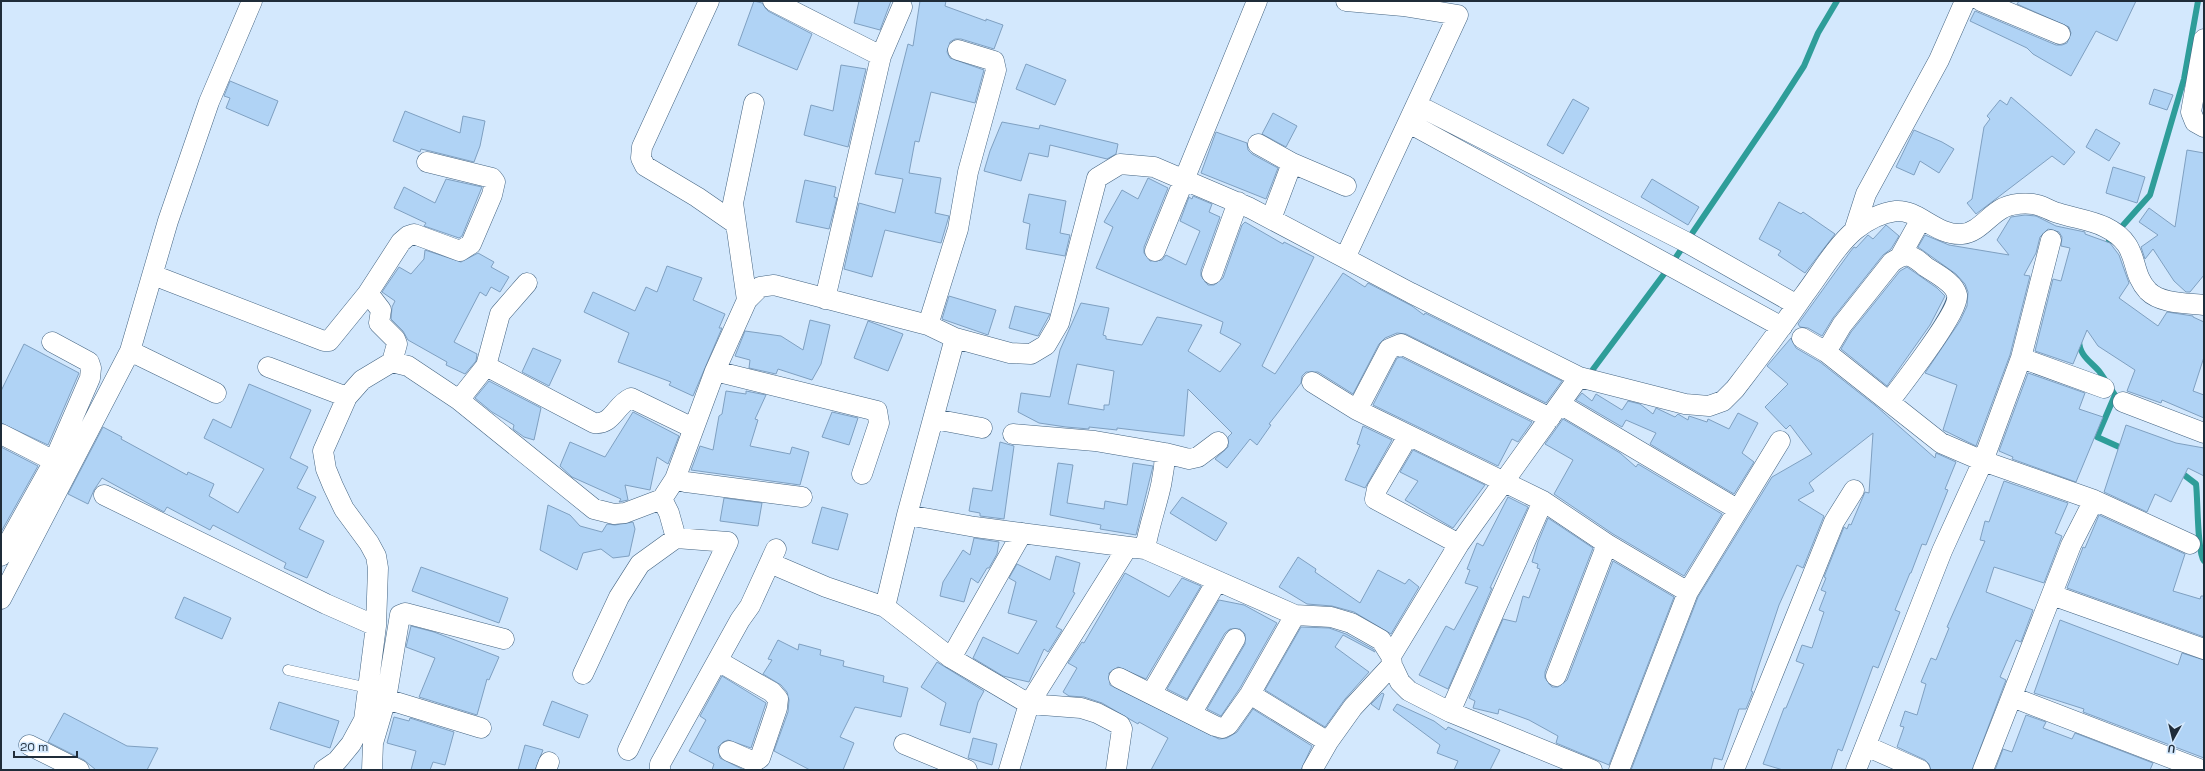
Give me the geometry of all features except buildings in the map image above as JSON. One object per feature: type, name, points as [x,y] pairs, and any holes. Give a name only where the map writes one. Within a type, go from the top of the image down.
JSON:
[{"type":"street","points":[[1,599],[130,351],[168,221],[209,102],[252,1]]},
{"type":"street","points":[[709,1],[642,147],[641,158],[645,166],[697,197],[736,224]]},
{"type":"street","points":[[773,1],[882,56]]},
{"type":"street","points":[[1155,251],[1195,185],[1257,1]]},
{"type":"street","points":[[1345,258],[1409,123],[1430,72],[1461,8],[1403,6],[1346,1]]},
{"type":"street","points":[[1854,231],[1866,194],[1939,60],[1965,1]]},
{"type":"street","points":[[1981,1],[2060,34]]},
{"type":"street","points":[[825,299],[882,56],[902,8]]},
{"type":"street","points":[[2204,39],[2195,122],[2204,127]]},
{"type":"street","points":[[928,325],[958,229],[968,172],[996,70],[994,61],[958,50]]},
{"type":"street","points":[[747,300],[733,203],[754,103]]},
{"type":"street","points":[[1417,105],[1686,242],[1798,305]]},
{"type":"street","points":[[1409,123],[1782,327]]},
{"type":"street","points":[[1258,144],[1292,163],[1346,186]]},
{"type":"street","points":[[153,275],[324,341],[333,338],[368,293],[401,242],[408,236],[414,234],[460,251],[471,244],[492,195],[495,182],[492,178],[427,162]]},
{"type":"street","points":[[1271,218],[1292,163]]},
{"type":"street","points":[[392,362],[408,366],[459,400],[594,509],[614,514],[625,513],[662,499],[675,479],[715,371],[747,300],[760,287],[774,285],[928,325],[955,338],[1022,355],[1039,351],[1052,339],[1059,323],[1097,178],[1120,164],[1154,167],[1238,202],[1345,258],[1585,379],[1684,404],[1709,406],[1723,401],[1736,389],[1835,253],[1854,231],[1873,218],[1898,211],[1909,213],[1937,229],[1951,233],[1963,234],[1972,230],[2002,209],[2012,205],[2025,204],[2043,207],[2056,213],[2105,227],[2123,238],[2131,250],[2139,274],[2148,291],[2167,300],[2204,305]]},
{"type":"street","points":[[1212,274],[1238,202]]},
{"type":"street","points":[[1826,352],[1842,325],[1892,262],[1901,255],[1921,220]]},
{"type":"street","points":[[1856,770],[1942,551],[1983,461],[2021,358],[2051,240]]},
{"type":"street","points":[[1889,402],[1931,345],[1956,304],[1958,295],[1954,287],[1913,256],[1901,255]]},
{"type":"street","points":[[459,400],[486,366],[500,314],[527,282]]},
{"type":"street","points":[[324,770],[337,761],[351,744],[364,720],[376,626],[378,568],[376,556],[369,543],[344,509],[326,469],[323,451],[347,397],[362,380],[392,362],[397,344],[395,339],[382,328],[379,323],[381,310],[368,293]]},
{"type":"street","points":[[885,607],[907,515],[955,338]]},
{"type":"street","points":[[1802,338],[1826,352],[1941,443],[1983,461],[2094,500],[2190,544]]},
{"type":"street","points":[[1,555],[54,461],[90,378],[91,368],[89,362],[52,342]]},
{"type":"street","points":[[1357,410],[1389,349],[1401,344],[1562,410],[1737,510]]},
{"type":"street","points":[[130,351],[216,393]]},
{"type":"street","points":[[2021,358],[2104,388]]},
{"type":"street","points":[[268,366],[347,397]]},
{"type":"street","points":[[486,366],[594,423],[602,424],[609,420],[625,401],[631,398],[693,428]]},
{"type":"street","points":[[715,371],[877,411],[879,423],[862,474]]},
{"type":"street","points":[[1312,770],[1328,742],[1352,707],[1392,661],[1459,544],[1585,379]]},
{"type":"street","points":[[1312,382],[1357,410],[1543,501],[1607,544],[1688,592]]},
{"type":"street","points":[[2123,402],[2203,427]]},
{"type":"street","points":[[934,419],[982,428]]},
{"type":"street","points":[[1,434],[54,461]]},
{"type":"street","points":[[1013,434],[1096,441],[1165,452],[1189,459],[1198,457],[1218,442]]},
{"type":"street","points":[[1408,436],[1377,489],[1375,499],[1459,544]]},
{"type":"street","points":[[1619,770],[1688,592],[1780,441]]},
{"type":"street","points":[[1009,770],[1029,704],[1136,548],[1148,534],[1162,490],[1165,472],[1165,452]]},
{"type":"street","points":[[675,479],[686,482],[802,497]]},
{"type":"street","points":[[1734,770],[1834,522],[1854,490]]},
{"type":"street","points":[[104,495],[326,604],[376,626]]},
{"type":"street","points":[[662,499],[669,513],[676,538]]},
{"type":"street","points":[[1983,770],[2071,545],[2094,500]]},
{"type":"street","points":[[1450,712],[1543,501]]},
{"type":"street","points":[[907,515],[975,527],[1136,548],[1295,615],[1331,617],[1351,623],[1381,640],[1392,661],[1400,682],[1409,691],[1450,712],[1592,770]]},
{"type":"street","points":[[951,658],[1022,533]]},
{"type":"street","points":[[583,674],[620,597],[640,564],[676,538],[728,542],[628,750]]},
{"type":"street","points":[[1556,676],[1607,544]]},
{"type":"street","points":[[660,770],[660,764],[750,606],[770,562],[826,587],[885,607],[951,658],[1029,704],[1085,710],[1120,725],[1122,729],[1116,770]]},
{"type":"street","points":[[1151,694],[1217,581]]},
{"type":"street","points":[[2052,595],[2204,649]]},
{"type":"street","points":[[372,770],[373,743],[386,699],[398,618],[402,613],[504,639]]},
{"type":"street","points":[[1119,678],[1215,726],[1222,728],[1228,725],[1250,694],[1295,615]]},
{"type":"street","points":[[1191,714],[1235,639]]},
{"type":"street","points":[[718,661],[768,689],[778,699],[777,708],[760,758],[754,762],[729,751]]},
{"type":"street","points":[[1250,694],[1328,742]]},
{"type":"street","points":[[2012,697],[2202,770]]},
{"type":"street","points":[[386,699],[481,728]]},
{"type":"street","points":[[904,744],[967,770]]},
{"type":"street","points":[[29,745],[79,770]]},
{"type":"street","points":[[1866,746],[1920,770]]},
{"type":"lane","points":[[288,670],[368,688]]},
{"type":"waterway","points":[[1588,376],[1670,266],[1775,111],[1804,66],[1818,33],[1837,1]]},
{"type":"waterway","points":[[2106,250],[2109,241],[2150,195],[2184,79],[2198,1]]},
{"type":"waterway","points":[[2079,340],[2079,345],[2083,354],[2099,371],[2115,395],[2097,437],[2126,450]]},
{"type":"waterway","points":[[2179,471],[2196,484],[2200,547],[2204,561]]}]
